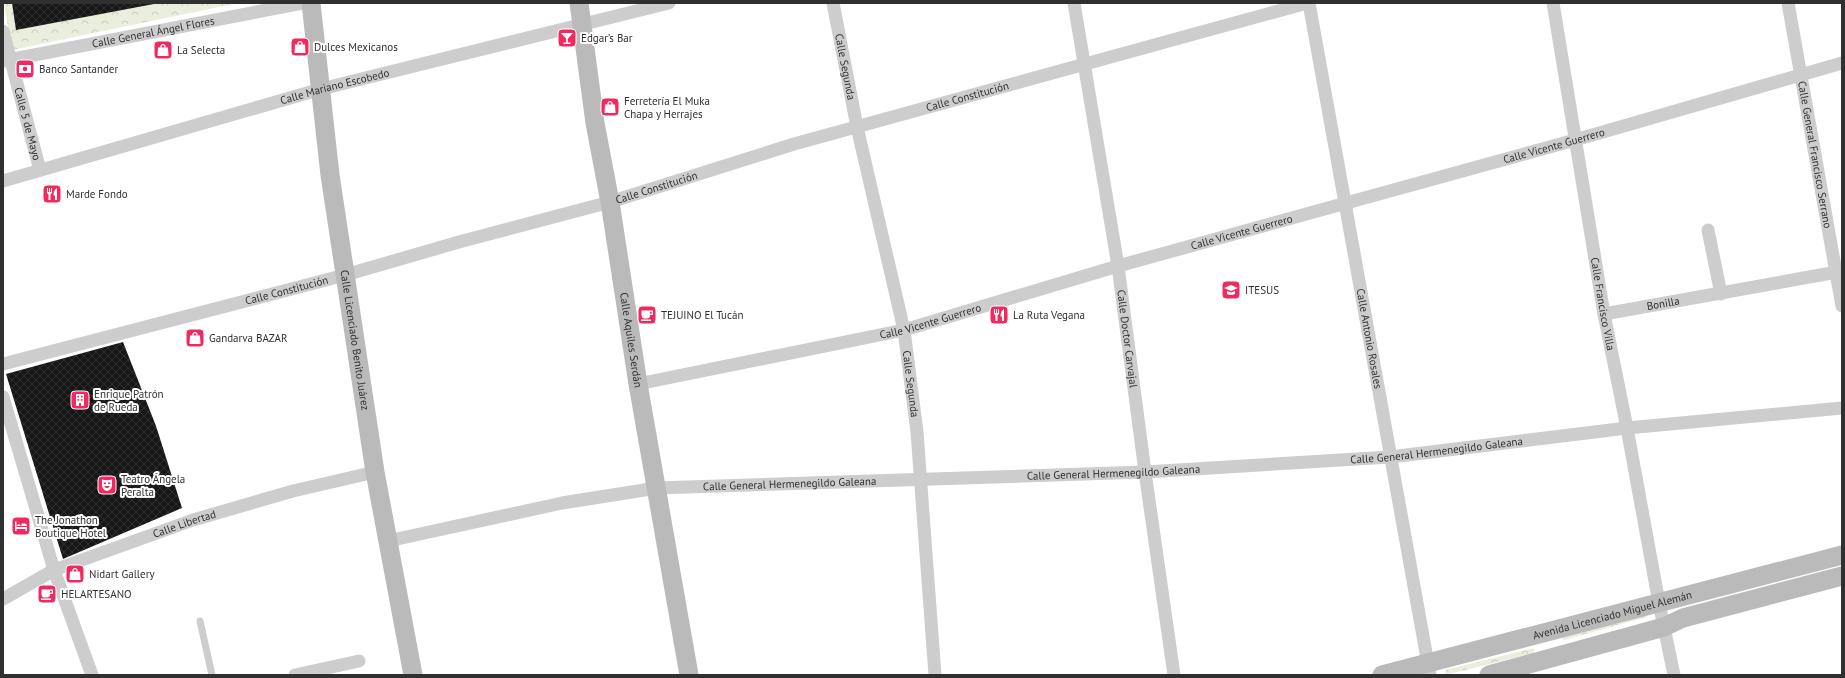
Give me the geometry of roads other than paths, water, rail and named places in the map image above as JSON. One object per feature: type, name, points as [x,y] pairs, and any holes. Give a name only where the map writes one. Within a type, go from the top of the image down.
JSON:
[{"type":"street","name":"Calle General Ángel Flores","points":[[6,60],[303,3]]},
{"type":"street","name":"Calle Licenciado Benito Juárez","points":[[311,3],[330,175],[345,275],[375,472],[413,675]]},
{"type":"street","name":"Calle Aquiles Serdán","points":[[579,3],[595,123],[610,202],[638,384],[689,675]]},
{"type":"street","name":"Calle Mariano Escobedo","points":[[3,181],[321,89],[669,3]]},
{"type":"street","name":"Calle Segunda","points":[[833,3],[857,127],[904,330],[917,432],[935,675]]},
{"type":"street","name":"Calle Doctor Carvajal","points":[[1074,3],[1118,266],[1174,675]]},
{"type":"street","name":"Calle Constitución","points":[[3,364],[345,275],[467,240],[610,202],[794,144],[1084,66],[1308,3]]},
{"type":"street","name":"Calle Antonio Rosales","points":[[1308,3],[1429,669]]},
{"type":"street","name":"Calle Francisco Villa","points":[[1553,3],[1604,314],[1628,428],[1659,603],[1674,675]]},
{"type":"street","name":"Calle General Francisco Serrano","points":[[1788,3],[1842,306]]},
{"type":"street","name":"Calle 5 de Mayo","points":[[3,31],[6,60],[40,170]]},
{"type":"street","name":"Calle Vicente Guerrero","points":[[638,384],[904,330],[1118,266],[1345,202],[1575,140],[1842,63]]},
{"type":"street","points":[[1708,230],[1721,294]]},
{"type":"street","name":"Bonilla","points":[[1604,314],[1837,272]]},
{"type":"street","points":[[4,402],[54,570],[92,675]]},
{"type":"street","name":"Calle General Hermenegildo Galeana","points":[[388,541],[555,505],[657,488],[1145,472],[1390,457],[1628,428],[1842,408]]},
{"type":"street","name":"Calle Libertad","points":[[3,599],[54,570],[222,510],[375,472]]},
{"type":"street","name":"Avenida Licenciado Miguel Alemán","points":[[1382,675],[1429,669],[1544,634],[1842,555]]},
{"type":"street","name":"Avenida Licenciado Miguel Alemán","points":[[1489,675],[1664,628],[1683,618],[1842,576]]},
{"type":"street","points":[[1544,634],[1549,659]]},
{"type":"street","points":[[295,675],[358,661]]},
{"type":"lane","points":[[200,620],[212,675]]},
{"type":"place","name":"Edgar’s Bar","points":[[567,38]]},
{"type":"place","name":"Dulces Mexicanos","points":[[300,47]]},
{"type":"place","name":"La Selecta","points":[[163,50]]},
{"type":"place","name":"Banco Santander","points":[[25,69]]},
{"type":"place","name":"Ferretería El Muka Chapa y Herrajes","points":[[610,107]]},
{"type":"place","name":"Marde Fondo","points":[[52,194]]},
{"type":"place","name":"ITESUS","points":[[1231,290]]},
{"type":"place","name":"TEJUINO El Tucán","points":[[647,315]]},
{"type":"place","name":"La Ruta Vegana","points":[[999,315]]},
{"type":"place","name":"Gandarva BAZAR","points":[[195,338]]},
{"type":"place","name":"Enrique Patrón de Rueda","points":[[80,400]]},
{"type":"place","name":"Teatro Ángela Peralta","points":[[107,485]]},
{"type":"place","name":"The Jonathon Boutique Hotel","points":[[21,526]]},
{"type":"place","name":"Nidart Gallery","points":[[75,574]]},
{"type":"place","name":"HELARTESANO","points":[[47,594]]}]
